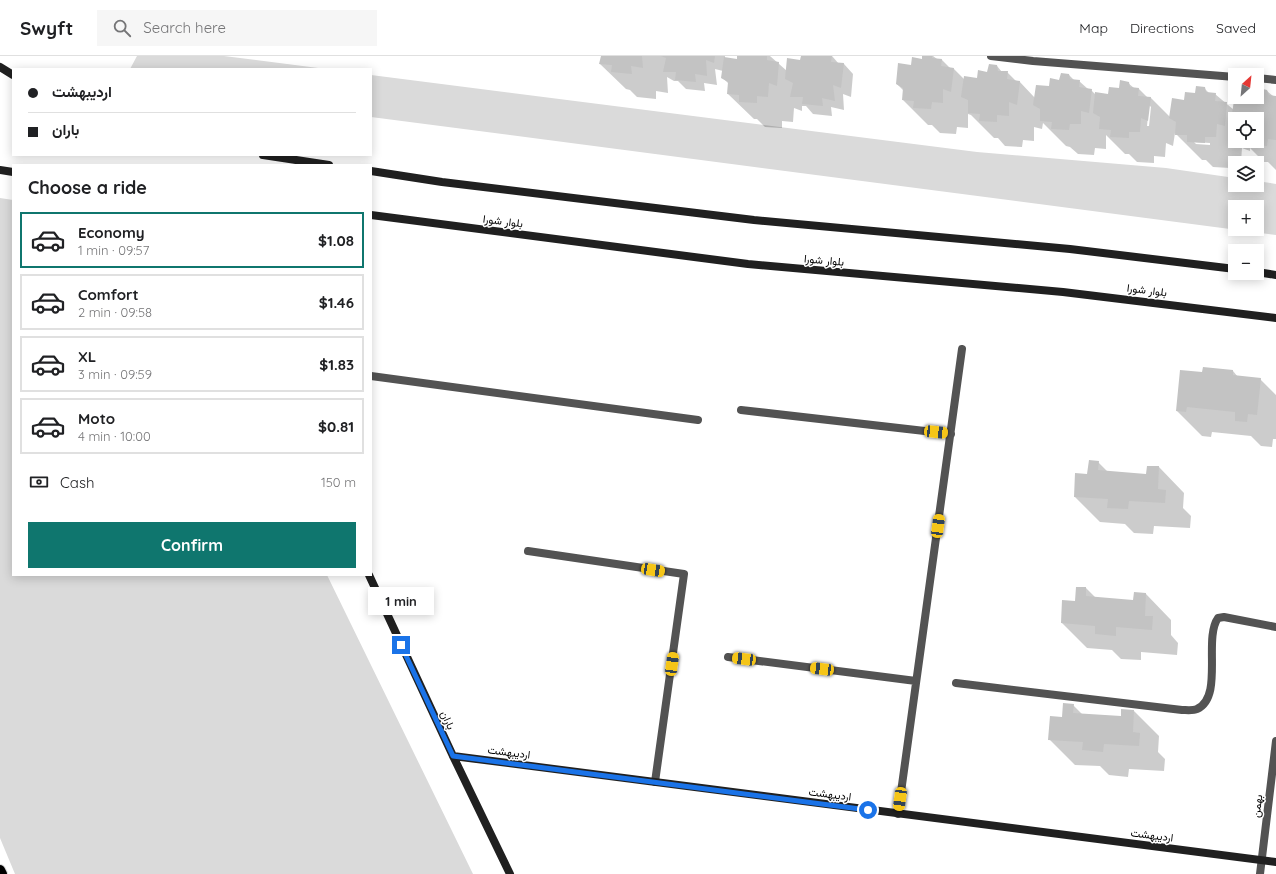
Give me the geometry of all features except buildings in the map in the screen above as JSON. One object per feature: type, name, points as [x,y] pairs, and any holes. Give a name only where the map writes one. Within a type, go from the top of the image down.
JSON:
[{"type":"main road","points":[[0,67],[12,74]]},
{"type":"main road","points":[[270,156],[322,164]]},
{"type":"main road","points":[[0,170],[12,172]]},
{"type":"main road","points":[[372,172],[449,183],[754,220],[1070,249],[1228,268]]},
{"type":"main road","name":"بلوار شورا","points":[[372,215],[748,264],[1063,292],[1276,318]]},
{"type":"main road","points":[[1264,273],[1276,275]]},
{"type":"main road","name":"باران","points":[[369,576],[453,756],[510,874]]},
{"type":"main road","name":"اردیبهشت","points":[[453,756],[1276,862]]},
{"type":"main road","points":[[0,870],[2,874]]},
{"type":"street","points":[[991,56],[1033,58],[1228,76]]},
{"type":"street","points":[[1264,79],[1276,80]]},
{"type":"street","points":[[898,814],[962,349]]},
{"type":"street","points":[[372,376],[698,420]]},
{"type":"street","points":[[740,410],[951,434]]},
{"type":"street","points":[[528,550],[684,574],[655,782]]},
{"type":"street","points":[[956,683],[1182,710],[1197,709],[1204,703],[1210,693],[1213,636],[1215,623],[1218,618],[1224,617],[1276,627]]},
{"type":"street","points":[[728,657],[916,681]]},
{"type":"street","name":"بهمن","points":[[1260,874],[1276,741]]},
{"type":"shaded area","points":[[137,56],[224,56],[318,68],[131,68]]},
{"type":"shaded area","points":[[372,75],[977,152],[1166,168],[1228,177],[1228,192],[1264,192],[1264,182],[1276,184],[1276,235],[1264,233],[1264,200],[1228,200],[1228,229],[372,117]]},
{"type":"shaded area","points":[[0,198],[12,200],[12,576],[327,576],[473,874],[15,874],[0,838]]},
{"type":"route","points":[[401,645],[453,756],[868,810]]}]
